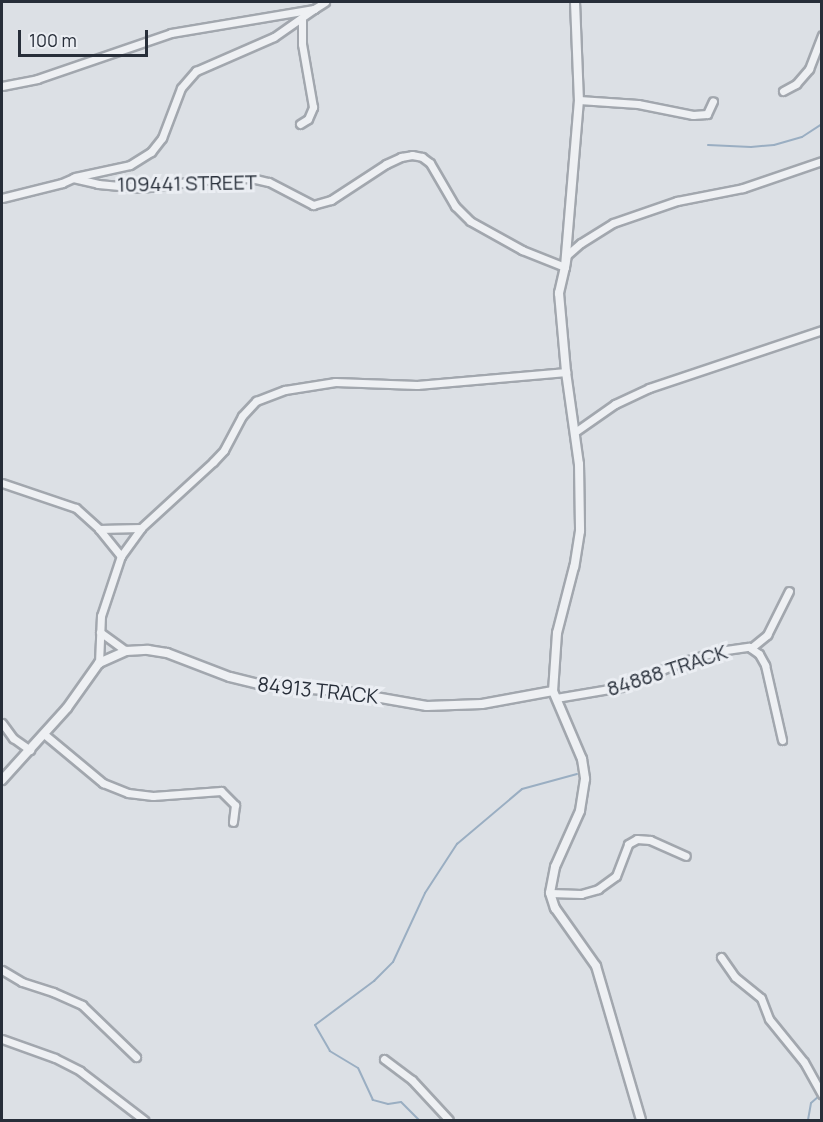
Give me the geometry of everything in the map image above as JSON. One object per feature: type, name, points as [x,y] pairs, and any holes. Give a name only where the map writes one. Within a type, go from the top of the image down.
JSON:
[{"type":"street","points":[[2,198],[130,165],[151,152],[162,138],[181,88],[196,71],[274,37],[302,20],[325,2]]},
{"type":"street","points":[[565,267],[579,100],[575,2]]},
{"type":"street","points":[[2,86],[37,79],[171,33],[314,9]]},
{"type":"street","points":[[300,124],[308,119],[312,107],[302,44],[302,20]]},
{"type":"street","points":[[783,91],[796,84],[809,69],[822,34]]},
{"type":"street","points":[[579,100],[638,104],[693,116],[707,114],[713,101]]},
{"type":"street","name":"109441 STREET","points":[[73,178],[98,184],[141,188],[205,180],[251,178],[269,182],[313,205],[331,200],[401,157],[422,157],[438,174],[455,207],[470,221],[522,250],[565,267]]},
{"type":"street","points":[[641,1120],[596,966],[555,908],[550,893],[555,867],[580,811],[585,779],[582,759],[555,695],[557,633],[574,567],[580,531],[579,464],[566,372],[559,293],[567,255],[581,243],[613,223],[677,201],[743,188],[822,161]]},
{"type":"street","points":[[575,432],[615,404],[649,388],[822,330]]},
{"type":"street","points":[[2,780],[67,708],[99,663],[100,632],[108,591],[121,556],[141,528],[213,462],[250,406],[268,396],[306,386],[335,382],[417,385],[566,372]]},
{"type":"street","points":[[2,483],[69,505],[83,513],[121,556]]},
{"type":"street","points":[[99,529],[141,528]]},
{"type":"street","points":[[751,648],[767,635],[789,591]]},
{"type":"street","points":[[100,632],[126,651]]},
{"type":"street","name":"84888 TRACK","points":[[555,695],[621,687],[647,679],[668,667],[719,651],[751,648],[765,665],[782,740]]},
{"type":"street","name":"84913 TRACK","points":[[99,663],[126,651],[148,650],[167,653],[210,667],[230,677],[265,686],[340,691],[428,706],[482,704],[555,695]]},
{"type":"street","points":[[2,723],[13,738],[30,750]]},
{"type":"street","points":[[44,734],[103,783],[128,794],[153,796],[221,791],[235,805],[233,822]]},
{"type":"street","points":[[550,893],[581,894],[598,889],[616,876],[628,844],[637,839],[650,840],[686,856]]},
{"type":"street","points":[[721,957],[735,977],[761,998],[769,1019],[804,1062],[822,1094]]},
{"type":"street","points":[[2,970],[22,982],[82,1005],[136,1057]]},
{"type":"street","points":[[2,1039],[80,1071],[144,1120]]},
{"type":"street","points":[[384,1059],[412,1080],[448,1120]]},
{"type":"waterway","points":[[708,145],[751,147],[774,145],[802,137],[822,124]]},
{"type":"waterway","points":[[419,1120],[401,1102],[388,1104],[373,1100],[358,1068],[330,1051],[315,1025],[374,981],[393,962],[425,893],[457,844],[522,789],[577,774]]},
{"type":"waterway","points":[[808,1120],[811,1103],[819,1096]]}]
